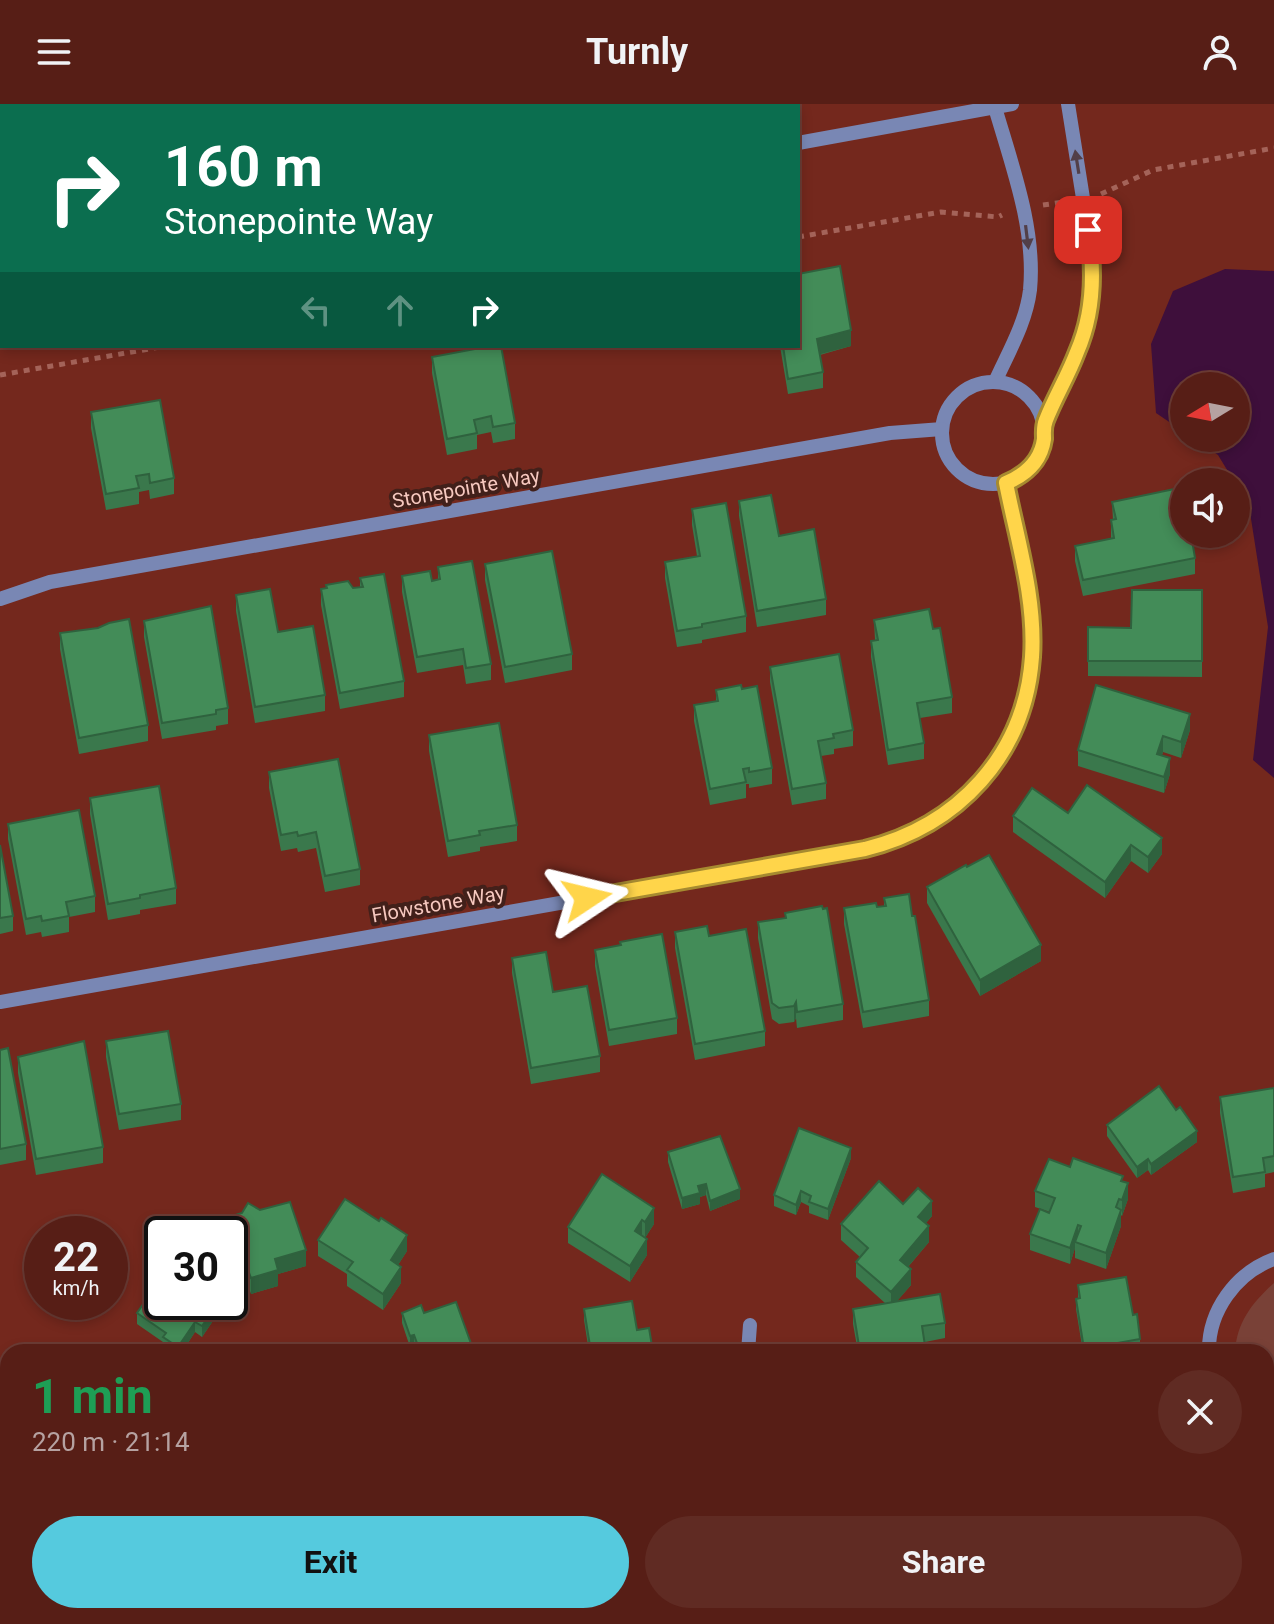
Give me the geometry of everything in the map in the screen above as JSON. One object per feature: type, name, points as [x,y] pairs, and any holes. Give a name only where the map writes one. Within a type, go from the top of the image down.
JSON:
[{"type":"street","points":[[800,143],[1012,104]]},
{"type":"street","points":[[1044,425],[1078,352],[1090,315],[1093,261],[1068,104]]},
{"type":"street","points":[[994,106],[1023,207],[1030,291],[1019,330],[995,382]]},
{"type":"street","points":[[995,382],[1012,386],[1027,395],[1038,408],[1044,425],[1040,455],[1020,478],[1006,483],[989,485],[960,473],[943,445],[942,429],[946,414],[965,390],[979,384],[995,382]]},
{"type":"street","name":"Stonepointe Way","points":[[0,599],[50,582],[81,576],[890,433],[942,429]]},
{"type":"street","name":"Flowstone Way","points":[[0,1002],[897,841],[935,821],[970,795],[1003,754],[1023,707],[1032,657],[1030,599],[1006,483]]},
{"type":"street","points":[[1210,1344],[1214,1319],[1224,1299],[1241,1279],[1262,1263],[1274,1259]]},
{"type":"street","points":[[749,1344],[750,1325]]},
{"type":"path","points":[[0,375],[155,348]]},
{"type":"shaded area","points":[[1225,269],[1274,271],[1274,778],[1253,760],[1268,627],[1250,512],[1250,468],[1226,468],[1214,452],[1250,452],[1250,372],[1170,372],[1170,422],[1156,413],[1151,344],[1173,291]]},
{"type":"shaded area","points":[[1274,1283],[1274,1344],[1236,1344],[1247,1314]]},
{"type":"building","points":[[840,266],[851,330],[817,339],[823,372],[788,379],[783,348],[800,348],[800,274]]},
{"type":"building","points":[[480,348],[501,348],[515,423],[493,427],[491,416],[474,420],[477,433],[447,439],[432,357]]},
{"type":"building","points":[[160,400],[174,478],[150,483],[149,474],[136,476],[139,488],[106,494],[91,412]]},
{"type":"building","points":[[1170,490],[1170,548],[1193,548],[1195,558],[1083,580],[1075,546],[1114,538],[1111,520],[1116,519],[1112,502]]},
{"type":"building","points":[[771,495],[779,536],[814,529],[826,599],[757,611],[739,501]]},
{"type":"building","points":[[726,503],[746,616],[677,631],[665,562],[700,556],[692,509]]},
{"type":"building","points":[[552,551],[572,654],[505,667],[485,564]]},
{"type":"building","points":[[472,561],[491,664],[466,668],[463,649],[417,657],[402,576],[430,571],[432,581],[440,579],[438,567]]},
{"type":"building","points":[[384,574],[404,681],[340,693],[321,589],[327,588],[326,585],[348,581],[353,588],[363,587],[360,578]]},
{"type":"building","points":[[270,589],[278,632],[313,626],[325,695],[255,707],[236,595]]},
{"type":"building","points":[[1132,590],[1202,590],[1202,661],[1088,661],[1088,627],[1131,628]]},
{"type":"building","points":[[211,606],[228,708],[216,710],[216,714],[162,723],[144,621]]},
{"type":"building","points":[[929,609],[933,629],[940,628],[952,697],[917,703],[924,743],[888,750],[871,641],[878,640],[874,620]]},
{"type":"building","points":[[129,619],[148,725],[79,738],[60,633],[98,628]]},
{"type":"building","points":[[839,654],[853,730],[818,741],[826,783],[792,789],[770,667]]},
{"type":"building","points":[[741,685],[742,689],[757,686],[772,768],[749,772],[749,768],[743,769],[746,782],[710,789],[694,705],[718,701],[716,690]]},
{"type":"building","points":[[1096,685],[1190,714],[1181,742],[1163,736],[1157,754],[1170,758],[1164,777],[1078,750]]},
{"type":"building","points":[[499,723],[517,825],[479,831],[480,835],[448,841],[429,735]]},
{"type":"building","points":[[338,759],[360,869],[325,876],[316,832],[298,836],[297,832],[281,835],[269,772]]},
{"type":"building","points":[[1087,785],[1162,838],[1148,857],[1131,845],[1105,882],[1013,816],[1032,788],[1068,813]]},
{"type":"building","points":[[159,786],[176,888],[108,904],[90,798]]},
{"type":"building","points":[[79,810],[95,896],[66,902],[69,916],[42,921],[41,916],[26,919],[8,824]]},
{"type":"building","points":[[0,845],[13,916],[0,918]]},
{"type":"building","points":[[989,855],[1041,945],[980,980],[927,887]]},
{"type":"building","points":[[909,894],[929,1000],[863,1012],[844,908],[876,903],[877,907],[886,906],[884,898]]},
{"type":"building","points":[[822,906],[823,909],[827,908],[843,1004],[797,1012],[796,1002],[794,1006],[779,1008],[772,1003],[758,922],[786,918],[785,913]]},
{"type":"building","points":[[707,926],[709,936],[746,929],[765,1031],[695,1044],[675,932]]},
{"type":"building","points":[[662,934],[677,1018],[609,1030],[595,950]]},
{"type":"building","points":[[546,952],[553,992],[587,986],[600,1056],[531,1068],[512,958]]},
{"type":"building","points":[[168,1031],[181,1104],[119,1114],[106,1041]]},
{"type":"building","points":[[84,1041],[103,1147],[36,1159],[18,1057]]},
{"type":"building","points":[[8,1048],[26,1144],[0,1149],[0,1050]]},
{"type":"building","points":[[1159,1086],[1176,1110],[1180,1107],[1197,1131],[1151,1164],[1148,1159],[1137,1167],[1107,1125]]},
{"type":"building","points":[[1274,1088],[1274,1156],[1263,1158],[1265,1172],[1233,1177],[1220,1097]]},
{"type":"building","points":[[799,1128],[851,1148],[828,1209],[809,1202],[811,1196],[801,1191],[796,1205],[774,1195]]},
{"type":"building","points":[[720,1136],[740,1189],[710,1201],[706,1184],[698,1186],[700,1193],[682,1198],[668,1152]]},
{"type":"building","points":[[1073,1158],[1123,1176],[1121,1181],[1128,1183],[1116,1207],[1121,1210],[1106,1253],[1075,1242],[1081,1226],[1078,1225],[1070,1248],[1030,1234],[1040,1209],[1049,1213],[1055,1198],[1035,1191],[1049,1159],[1070,1167]]},
{"type":"building","points":[[602,1174],[654,1208],[635,1231],[647,1239],[630,1266],[568,1227]]},
{"type":"building","points":[[879,1181],[903,1204],[918,1188],[932,1201],[918,1217],[929,1226],[900,1260],[911,1269],[891,1292],[856,1262],[868,1248],[841,1224]]},
{"type":"building","points":[[345,1199],[407,1235],[391,1260],[401,1267],[383,1294],[347,1270],[353,1262],[318,1240]]},
{"type":"building","points":[[290,1202],[306,1250],[275,1259],[278,1270],[251,1278],[248,1270],[248,1216],[232,1216],[242,1213],[248,1203],[260,1210]]},
{"type":"building","points":[[1126,1277],[1133,1315],[1137,1314],[1140,1339],[1112,1344],[1083,1344],[1076,1299],[1080,1298],[1078,1285]]},
{"type":"building","points":[[940,1294],[945,1323],[922,1326],[925,1344],[859,1344],[853,1309]]},
{"type":"building","points":[[632,1301],[637,1330],[649,1328],[652,1344],[590,1344],[584,1309]]},
{"type":"building","points":[[456,1302],[471,1344],[417,1344],[414,1335],[410,1336],[402,1313],[421,1305],[424,1313]]},
{"type":"building","points":[[144,1303],[144,1318],[137,1313]]},
{"type":"building","points":[[147,1320],[206,1320],[202,1326],[195,1322],[180,1344],[174,1344],[163,1337],[166,1333]]},
{"type":"route","points":[[587,898],[897,841],[935,821],[970,795],[1003,754],[1023,707],[1032,657],[1030,599],[1006,483],[1020,478],[1040,455],[1044,425],[1078,352],[1090,315],[1093,261],[1088,230]]}]
